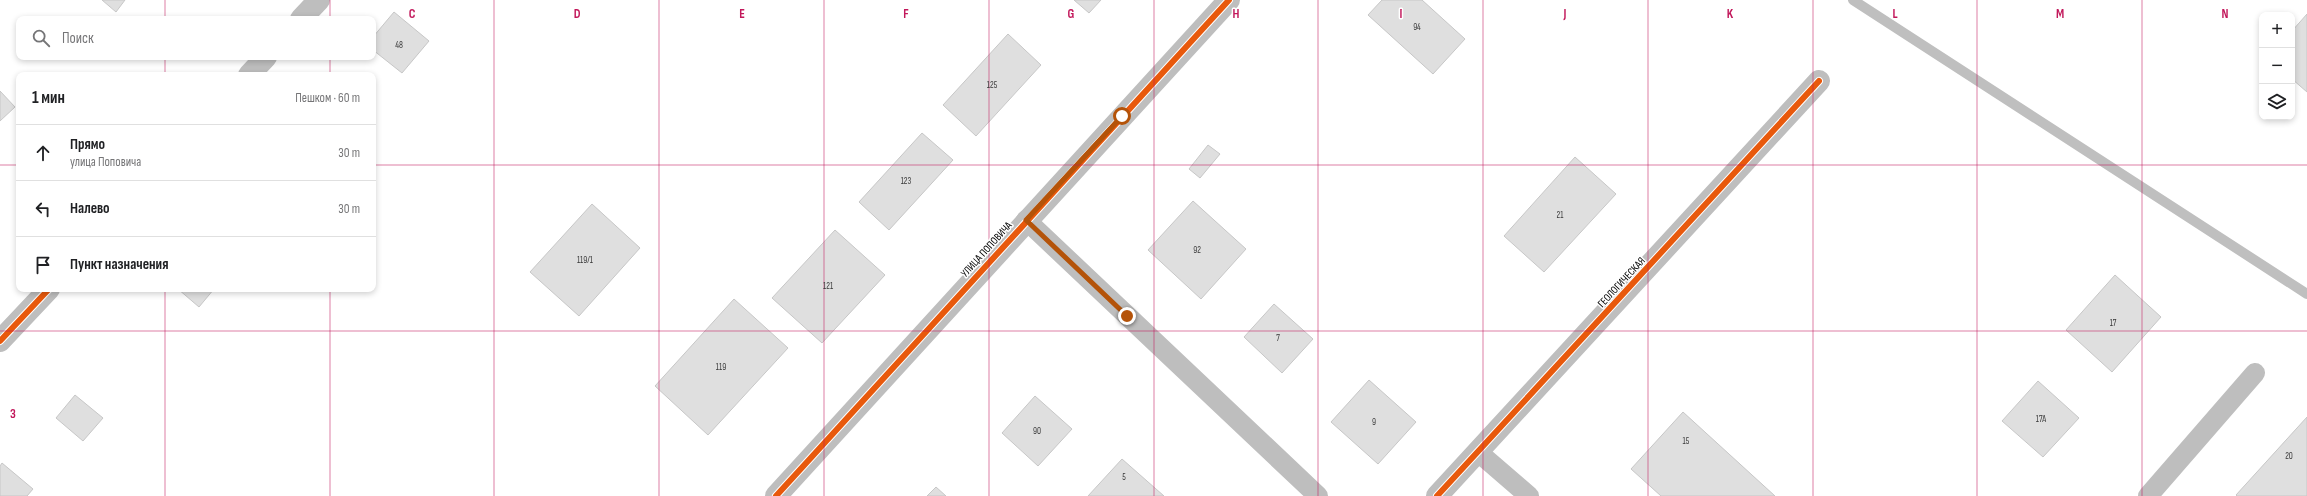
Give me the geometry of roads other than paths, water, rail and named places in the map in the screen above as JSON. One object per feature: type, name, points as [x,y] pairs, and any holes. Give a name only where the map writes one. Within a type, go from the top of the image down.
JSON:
[{"type":"street","points":[[304,16],[319,0]]},
{"type":"street","name":"УЛИЦА ПОПОВИЧА","points":[[776,496],[1026,220],[1229,0]]},
{"type":"street","points":[[252,72],[263,60]]},
{"type":"street","name":"ГЕОЛОГИЧЕСКАЯ","points":[[1437,496],[1819,81]]},
{"type":"street","points":[[0,341],[46,292]]},
{"type":"lane","points":[[1026,220],[1318,496]]},
{"type":"lane","points":[[2148,496],[2255,373]]},
{"type":"lane","points":[[1478,452],[1529,496]]},
{"type":"waterway","points":[[1853,0],[2307,294]]}]
